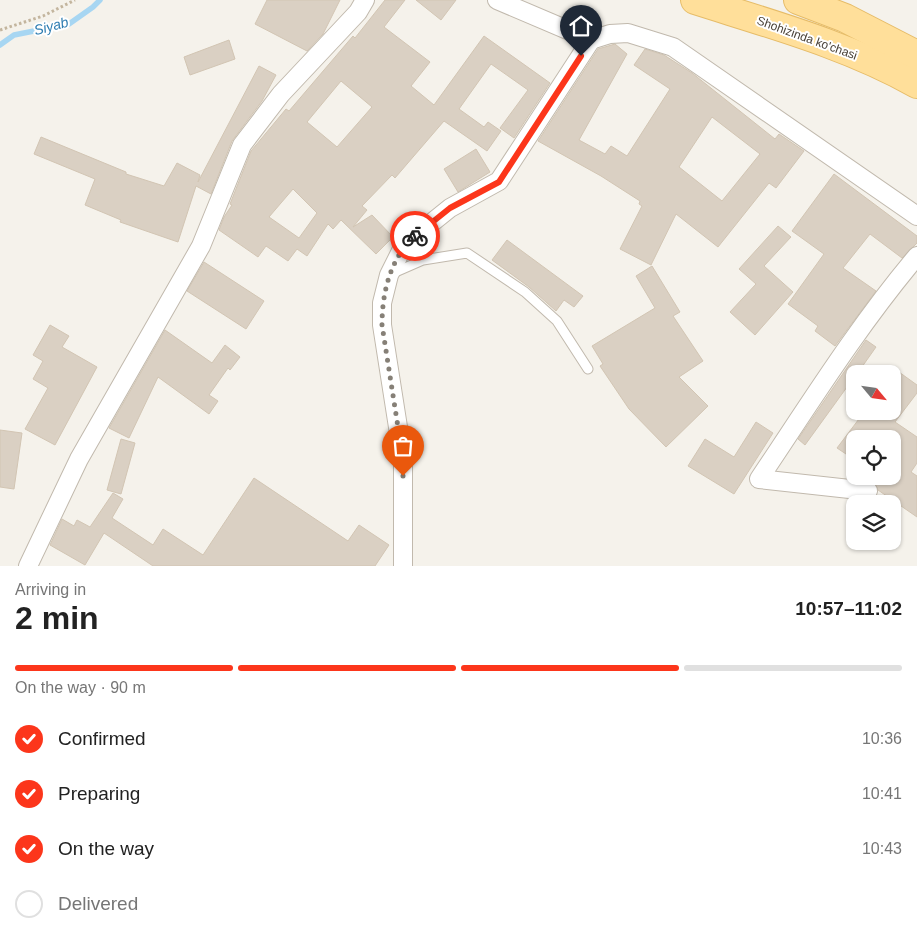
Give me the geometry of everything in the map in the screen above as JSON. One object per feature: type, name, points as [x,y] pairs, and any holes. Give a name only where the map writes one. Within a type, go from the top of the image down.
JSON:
[{"type":"main road","name":"Shohizinda ko'chasi","points":[[695,0],[831,44],[917,84]]},
{"type":"main road","points":[[798,0],[844,18],[917,55]]},
{"type":"street","points":[[28,566],[79,459],[201,246],[242,145],[281,94],[358,12],[365,0]]},
{"type":"street","points":[[497,0],[591,40]]},
{"type":"street","points":[[403,566],[403,459],[382,325],[382,303],[389,276],[404,245],[450,208],[499,182],[591,40],[610,34],[628,33],[673,47],[917,216]]},
{"type":"street","points":[[868,490],[759,479],[854,337],[884,295],[917,256]]},
{"type":"lane","points":[[389,276],[423,260],[467,253],[525,292],[557,321],[588,369]]},
{"type":"path","points":[[0,30],[43,16],[75,0]]},
{"type":"building","points":[[267,0],[340,0],[323,34],[307,51],[255,24]]},
{"type":"building","points":[[385,0],[405,0],[384,27],[430,62],[411,86],[434,105],[484,36],[550,83],[514,138],[500,128],[528,90],[491,64],[459,109],[484,127],[488,122],[501,131],[487,151],[444,121],[395,178],[392,175],[362,206],[367,210],[353,227],[372,215],[393,237],[376,254],[341,220],[333,229],[328,224],[307,256],[297,249],[288,261],[266,246],[258,257],[219,230],[224,217],[232,205],[230,204],[251,151],[286,109],[289,111],[353,36],[355,38]],"holes":[[[341,81],[372,107],[337,147],[307,122]],[[293,189],[317,213],[299,238],[269,217]]]},
{"type":"building","points":[[416,0],[456,0],[441,20]]},
{"type":"building","points":[[229,40],[235,59],[190,75],[184,57]]},
{"type":"building","points":[[615,44],[627,54],[579,140],[605,154],[611,146],[627,156],[670,89],[634,65],[645,49],[664,55],[692,73],[775,139],[779,134],[804,151],[776,188],[769,183],[718,247],[676,214],[651,265],[620,249],[642,206],[639,204],[640,201],[601,176],[538,141],[598,49]],"holes":[[[712,117],[760,154],[722,201],[679,167]]]},
{"type":"building","points":[[259,66],[276,75],[262,101],[232,141],[211,194],[196,186],[178,242],[120,222],[121,220],[85,205],[95,179],[34,154],[41,137],[126,172],[126,174],[164,186],[177,163],[200,175],[198,182]]},
{"type":"building","points":[[476,149],[490,172],[458,192],[444,169]]},
{"type":"building","points":[[834,174],[917,236],[917,243],[902,258],[870,234],[843,268],[876,291],[835,346],[815,331],[818,326],[788,304],[824,254],[792,231]]},
{"type":"building","points":[[778,226],[791,237],[764,266],[793,292],[755,335],[730,312],[756,284],[739,269]]},
{"type":"building","points":[[507,240],[583,296],[574,307],[564,300],[556,311],[529,287],[492,260]]},
{"type":"building","points":[[204,262],[264,301],[246,329],[187,291]]},
{"type":"building","points":[[652,266],[680,312],[673,316],[703,361],[679,377],[708,406],[666,447],[629,409],[600,366],[603,364],[592,346],[655,308],[636,276]]},
{"type":"building","points":[[50,325],[69,336],[62,347],[97,367],[55,445],[25,429],[48,388],[33,379],[43,361],[33,355]]},
{"type":"building","points":[[165,330],[212,363],[225,345],[240,357],[230,370],[228,368],[209,395],[218,401],[209,414],[158,377],[129,438],[109,428]]},
{"type":"building","points":[[866,340],[876,347],[863,365],[849,365]]},
{"type":"building","points":[[846,369],[846,388],[805,445],[798,439]]},
{"type":"building","points":[[901,373],[917,385],[917,393],[901,414]]},
{"type":"building","points":[[858,420],[897,420],[895,422],[917,437],[917,463],[911,472],[917,476],[917,517],[901,506],[901,495],[885,495],[878,490],[876,485],[901,485],[901,430],[851,430]]},
{"type":"building","points":[[756,422],[773,433],[734,494],[688,466],[705,439],[734,457]]},
{"type":"building","points":[[0,430],[22,433],[14,489],[0,487]]},
{"type":"building","points":[[846,436],[846,454],[837,448]]},
{"type":"building","points":[[121,439],[135,443],[121,494],[107,490]]},
{"type":"building","points":[[254,478],[348,541],[359,525],[389,545],[375,566],[153,566],[104,533],[85,565],[50,545],[62,519],[74,526],[77,520],[90,527],[113,493],[123,499],[112,518],[153,545],[163,529],[203,555]]},
{"type":"waterway","name":"Siyab","points":[[0,45],[14,35],[69,24],[100,0]]},
{"type":"way so far","points":[[403,476],[403,459],[382,325],[382,303],[389,276],[404,245],[415,236]]},
{"type":"route","points":[[415,236],[450,208],[499,182],[581,56]]}]
